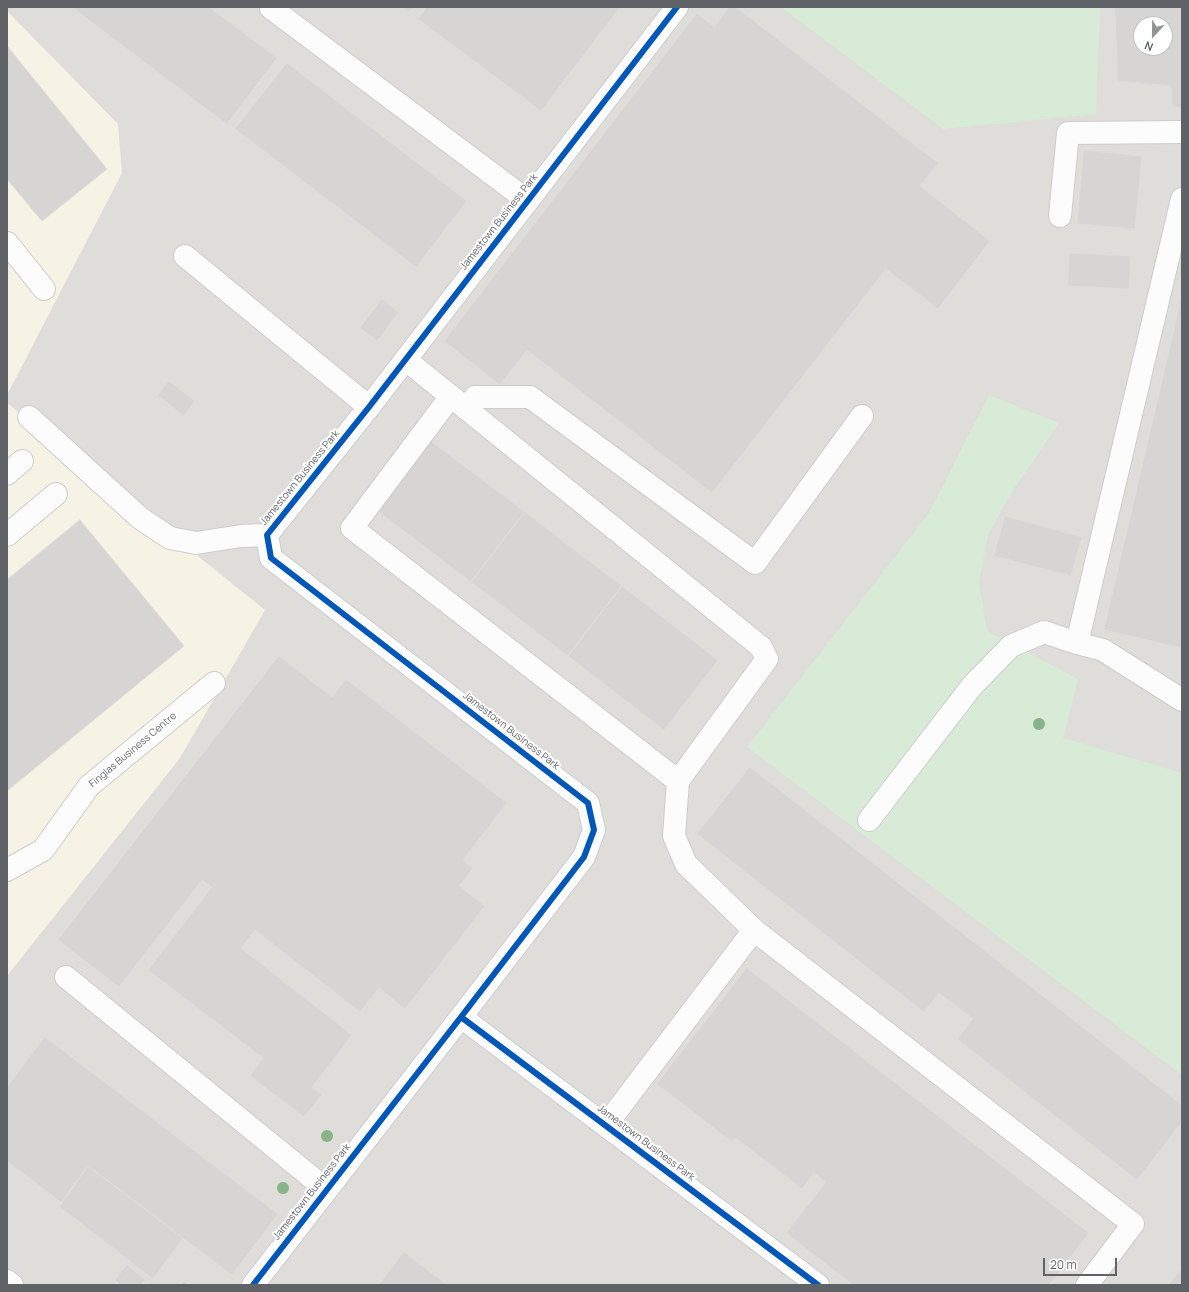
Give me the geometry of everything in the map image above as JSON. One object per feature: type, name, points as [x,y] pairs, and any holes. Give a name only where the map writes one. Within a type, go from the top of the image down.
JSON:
[{"type":"street","name":"Jamestown Business Park","points":[[253,1285],[584,857],[594,830],[588,803],[271,558],[267,535],[406,360],[677,7]]},
{"type":"street","points":[[271,8],[528,201]]},
{"type":"street","points":[[1060,216],[1068,133],[1182,132]]},
{"type":"street","points":[[1077,643],[1182,199]]},
{"type":"street","points":[[7,243],[44,289]]},
{"type":"street","points":[[185,256],[369,407]]},
{"type":"street","points":[[406,360],[761,647],[767,659],[678,781],[674,836],[686,864],[754,930],[1133,1224],[1087,1285]]},
{"type":"street","points":[[678,781],[352,528],[459,402],[475,397],[530,397],[755,563],[862,416]]},
{"type":"street","points":[[29,417],[135,514],[170,538],[196,543],[241,536],[267,535]]},
{"type":"street","points":[[7,535],[56,494]]},
{"type":"street","points":[[869,820],[972,686],[1011,646],[1044,632],[1103,650],[1182,700]]},
{"type":"street","name":"Finglas Business Centre","points":[[7,870],[43,850],[89,786],[214,683]]},
{"type":"street","points":[[606,1125],[754,930]]},
{"type":"street","points":[[66,977],[327,1190]]},
{"type":"street","name":"Jamestown Business Park","points":[[461,1017],[818,1285]]},
{"type":"street","points":[[7,1281],[12,1285]]},
{"type":"shaded area","points":[[7,7],[1182,7],[1182,1285],[7,1285],[7,976],[180,758],[265,610],[7,403],[7,395],[122,173],[118,124],[7,11]]},
{"type":"shaded area","points":[[7,10],[118,124],[122,173],[7,395]]},
{"type":"shaded area","points":[[7,403],[265,610],[180,758],[7,976]]},
{"type":"green space","points":[[781,7],[1100,7],[1096,114],[943,129]]},
{"type":"green space","points":[[989,395],[1059,423],[1010,495],[988,535],[979,583],[987,631],[1078,679],[1063,738],[1182,773],[1182,1075],[747,747],[929,513]]},
{"type":"building","points":[[72,7],[209,7],[277,58],[227,124]]},
{"type":"building","points":[[403,7],[413,7],[409,12]]},
{"type":"building","points":[[427,7],[620,7],[541,111],[418,19]]},
{"type":"building","points":[[729,7],[736,7],[938,163],[920,186],[990,241],[938,309],[886,269],[712,493],[527,350],[500,385],[444,341],[697,13],[714,27]]},
{"type":"building","points":[[1115,7],[1182,7],[1182,109],[1172,106],[1171,86],[1118,81]]},
{"type":"building","points":[[7,46],[107,169],[42,221],[7,179]]},
{"type":"building","points":[[287,63],[467,201],[416,267],[235,129]]},
{"type":"building","points":[[1084,150],[1142,156],[1135,229],[1077,224]]},
{"type":"building","points":[[1069,253],[1131,256],[1129,289],[1068,286]]},
{"type":"building","points":[[1182,295],[1182,648],[1104,630]]},
{"type":"building","points":[[382,299],[399,312],[377,341],[360,328]]},
{"type":"building","points":[[169,381],[195,401],[184,416],[158,395]]},
{"type":"building","points":[[428,439],[525,512],[471,582],[375,509]]},
{"type":"building","points":[[525,512],[622,586],[568,656],[471,582]]},
{"type":"building","points":[[1005,516],[1082,537],[1071,576],[994,556]]},
{"type":"building","points":[[80,520],[184,646],[7,791],[7,580]]},
{"type":"building","points":[[622,586],[718,660],[664,730],[568,656]]},
{"type":"building","points":[[279,656],[332,697],[346,679],[507,803],[463,860],[473,868],[459,886],[485,906],[405,1009],[379,988],[360,1012],[255,930],[241,948],[352,1035],[312,1087],[322,1095],[304,1117],[250,1076],[263,1058],[148,970],[212,887],[202,880],[119,987],[58,940]]},
{"type":"building","points":[[750,767],[1182,1105],[1182,1122],[1137,1180],[957,1039],[973,1019],[939,993],[924,1012],[697,834]]},
{"type":"building","points":[[747,968],[1089,1233],[1049,1285],[853,1285],[786,1233],[826,1182],[814,1173],[802,1189],[736,1138],[732,1142],[657,1084]]},
{"type":"building","points":[[45,1037],[278,1214],[232,1275],[88,1166],[61,1202],[7,1161],[7,1087]]},
{"type":"building","points":[[88,1166],[183,1238],[153,1279],[60,1207]]},
{"type":"building","points":[[404,1252],[447,1285],[379,1285]]},
{"type":"building","points":[[127,1265],[146,1280],[141,1285],[120,1285],[115,1280]]},
{"type":"building","points":[[1182,1269],[1182,1285],[1168,1285]]},
{"type":"building","points":[[184,1281],[190,1285],[180,1285]]},
{"type":"cycle path","points":[[677,7],[369,407],[267,535],[271,558],[588,803],[594,830],[584,857],[461,1017],[818,1285]]},
{"type":"cycle path","points":[[253,1285],[461,1017]]}]
